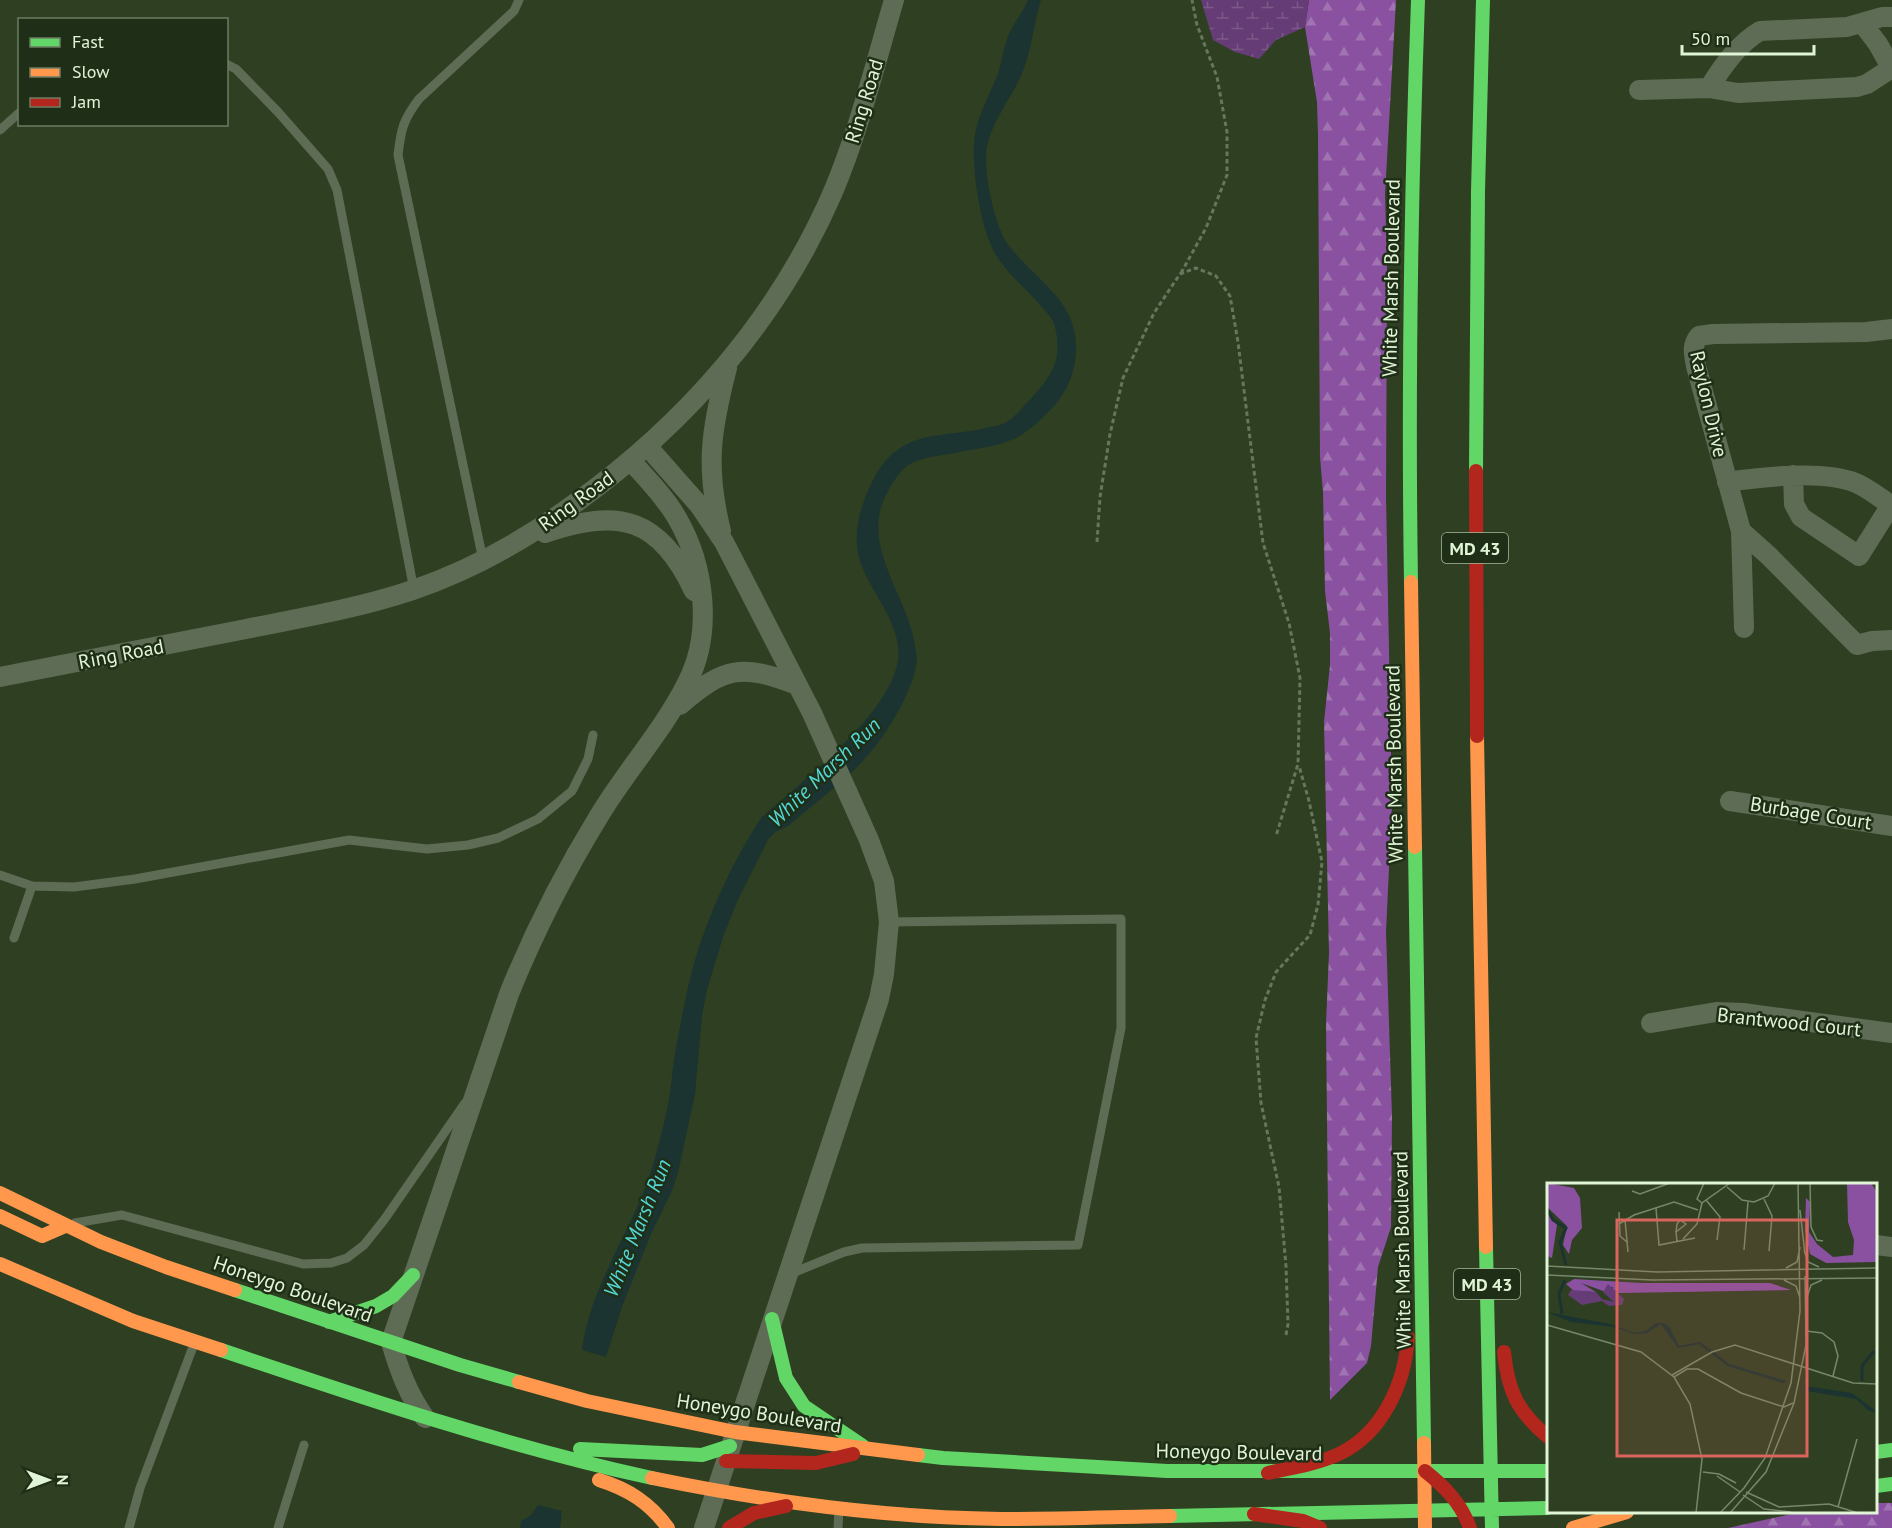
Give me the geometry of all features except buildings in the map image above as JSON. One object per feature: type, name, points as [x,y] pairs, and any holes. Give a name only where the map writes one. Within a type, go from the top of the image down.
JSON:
[{"type":"main road","name":"White Marsh Boulevard","points":[[1418,0],[1409,280],[1410,569],[1425,1528]]},
{"type":"main road","name":"MD 43","points":[[1483,0],[1476,238],[1475,441],[1492,1528]]},
{"type":"main road","points":[[1405,1116],[1408,927],[1416,871]]},
{"type":"main road","points":[[1484,1096],[1501,1318]]},
{"type":"main road","name":"Honeygo Boulevard","points":[[0,1194],[65,1226],[166,1267],[460,1365],[587,1401],[730,1446],[869,1450],[1005,1463],[1167,1471],[1268,1473],[1547,1471]]},
{"type":"main road","points":[[0,1216],[42,1236],[65,1226]]},
{"type":"main road","points":[[0,1264],[133,1321],[425,1418],[604,1468],[716,1491],[839,1509],[1000,1524],[1254,1514],[1547,1508]]},
{"type":"main road","points":[[329,1322],[376,1306],[393,1296],[413,1275]]},
{"type":"main road","points":[[772,1319],[786,1378],[798,1398],[804,1406],[869,1450]]},
{"type":"main road","points":[[1268,1473],[1320,1462],[1342,1453],[1359,1441],[1373,1426],[1396,1394],[1403,1376],[1408,1320]]},
{"type":"main road","points":[[1503,1342],[1506,1379],[1513,1398],[1521,1413],[1547,1436]]},
{"type":"main road","points":[[463,1430],[550,1465],[617,1485],[645,1502],[662,1518],[668,1528]]},
{"type":"main road","points":[[516,1444],[653,1454],[702,1455],[730,1446],[816,1463],[869,1450]]},
{"type":"main road","points":[[1877,1452],[1892,1450]]},
{"type":"main road","points":[[1425,1471],[1451,1491],[1463,1509],[1470,1528]]},
{"type":"main road","points":[[1877,1486],[1892,1484]]},
{"type":"main road","points":[[729,1528],[754,1513],[801,1504]]},
{"type":"main road","points":[[1573,1528],[1624,1513]]},
{"type":"main road","points":[[1254,1514],[1304,1521],[1320,1528]]},
{"type":"street","name":"Ring Road","points":[[0,677],[317,615],[414,590],[517,543],[555,518],[631,461],[678,419],[728,364],[779,293],[832,193],[854,139],[894,0]]},
{"type":"street","points":[[1709,88],[1723,66],[1752,36],[1760,31],[1847,27],[1882,17],[1892,17]]},
{"type":"street","points":[[1639,90],[1709,88],[1738,93],[1857,87],[1867,84],[1892,69],[1878,44],[1862,23]]},
{"type":"street","name":"Raylon Drive","points":[[1744,628],[1741,531],[1693,351],[1694,343],[1699,336],[1730,333],[1866,332],[1892,329]]},
{"type":"street","points":[[724,542],[712,489],[711,461],[714,428],[728,364]]},
{"type":"street","points":[[648,447],[699,506],[724,542],[812,713],[869,840],[884,881],[889,922],[885,974],[879,999],[704,1528]]},
{"type":"street","points":[[425,1418],[400,1374],[391,1342],[476,1086],[509,994],[545,912],[599,815],[666,718],[692,670],[698,653],[703,610],[695,562],[677,518],[665,500],[631,461]]},
{"type":"street","points":[[1727,482],[1793,475],[1844,479],[1858,483],[1891,505],[1859,556],[1800,517],[1794,504],[1793,475]]},
{"type":"street","points":[[517,543],[571,524],[591,520],[625,522],[644,528],[669,548],[682,566],[703,610]]},
{"type":"street","points":[[1741,531],[1857,645],[1872,641],[1892,640]]},
{"type":"street","points":[[666,718],[701,687],[714,679],[738,671],[754,671],[797,685]]},
{"type":"street","name":"Burbage Court","points":[[1730,801],[1892,826]]},
{"type":"street","name":"Brantwood Court","points":[[1651,1023],[1716,1012],[1743,1013],[1892,1033]]},
{"type":"street","points":[[1877,1245],[1892,1247]]},
{"type":"lane","points":[[483,560],[398,155],[400,130],[419,99],[514,11],[519,0]]},
{"type":"lane","points":[[228,65],[236,69],[278,112],[327,169],[337,190],[414,590]]},
{"type":"lane","points":[[0,130],[18,114]]},
{"type":"lane","points":[[0,875],[32,886],[74,887],[135,879],[349,840],[427,849],[498,838],[538,819],[572,791],[588,759],[593,735]]},
{"type":"lane","points":[[14,938],[32,886]]},
{"type":"lane","points":[[786,1276],[852,1250],[1078,1245],[1121,1028],[1120,919],[889,922]]},
{"type":"lane","points":[[65,1226],[122,1215],[303,1264],[331,1263],[347,1258],[364,1245],[384,1220],[476,1086]]},
{"type":"lane","points":[[129,1528],[140,1488],[194,1342]]},
{"type":"lane","points":[[278,1528],[304,1445]]},
{"type":"lane","points":[[838,1528],[839,1509]]},
{"type":"path","points":[[1097,542],[1100,497],[1123,378],[1154,313],[1180,274],[1206,228],[1227,175],[1227,132],[1217,77],[1197,25],[1192,0]]},
{"type":"path","points":[[1180,274],[1196,268],[1216,276],[1230,296],[1238,342],[1263,543],[1289,623],[1300,678],[1298,764],[1276,836]]},
{"type":"path","points":[[1286,1335],[1288,1324],[1286,1266],[1279,1187],[1261,1103],[1256,1038],[1265,1000],[1276,972],[1310,934],[1318,905],[1322,862],[1309,801],[1298,764]]},
{"type":"green space","points":[[1201,0],[1309,0],[1305,27],[1276,40],[1259,59],[1235,52],[1213,40]]},
{"type":"green space","points":[[1309,0],[1396,0],[1385,194],[1386,497],[1392,804],[1386,932],[1392,1116],[1391,1227],[1378,1267],[1371,1346],[1367,1363],[1330,1400],[1326,1024],[1329,953],[1324,722],[1330,665],[1330,633],[1325,591],[1320,457],[1317,102],[1305,27]]},
{"type":"green space","points":[[1877,1503],[1892,1503],[1892,1528],[1728,1528],[1796,1513],[1877,1513]]},
{"type":"water","name":"White Marsh Run","points":[[1028,0],[1041,0],[1023,71],[995,123],[987,145],[987,177],[995,215],[1004,238],[1020,259],[1054,293],[1071,319],[1076,352],[1069,383],[1053,408],[1022,435],[984,448],[917,461],[906,467],[891,485],[879,516],[879,535],[882,554],[911,628],[917,659],[912,681],[891,724],[862,762],[788,826],[774,833],[768,840],[737,902],[723,937],[707,990],[702,1016],[695,1094],[672,1191],[651,1234],[623,1304],[606,1357],[582,1350],[594,1303],[652,1168],[670,1093],[675,1053],[690,980],[701,941],[720,893],[743,847],[761,818],[840,748],[860,727],[889,685],[897,665],[897,638],[866,576],[857,547],[860,514],[872,482],[888,458],[911,442],[936,435],[977,430],[1005,423],[1039,390],[1055,364],[1057,345],[1053,321],[1005,268],[992,248],[986,233],[975,177],[974,142],[978,122],[997,76],[1008,36]]},
{"type":"water","points":[[538,1505],[562,1511],[560,1528],[520,1528],[521,1521],[531,1515]]},
{"type":"traffic: fast","points":[[1411,582],[1411,291],[1418,0]]},
{"type":"traffic: fast","points":[[1476,471],[1478,191],[1483,0]]},
{"type":"traffic: fast","points":[[1415,847],[1424,1443]]},
{"type":"traffic: fast","points":[[1486,1247],[1492,1528]]},
{"type":"traffic: fast","points":[[329,1322],[376,1306],[393,1296],[413,1275]]},
{"type":"traffic: fast","points":[[235,1290],[460,1365],[519,1382]]},
{"type":"traffic: fast","points":[[772,1319],[786,1378],[804,1406],[863,1446]]},
{"type":"traffic: fast","points":[[221,1350],[488,1436],[652,1478]]},
{"type":"traffic: fast","points":[[580,1449],[702,1455],[730,1446]]},
{"type":"traffic: fast","points":[[1877,1452],[1892,1450]]},
{"type":"traffic: fast","points":[[918,1455],[1167,1471],[1547,1471]]},
{"type":"traffic: fast","points":[[1877,1486],[1892,1484]]},
{"type":"traffic: fast","points":[[1170,1516],[1547,1508]]},
{"type":"traffic: slow","points":[[1411,582],[1415,847]]},
{"type":"traffic: slow","points":[[1477,736],[1486,1247]]},
{"type":"traffic: slow","points":[[0,1193],[101,1242],[235,1290]]},
{"type":"traffic: slow","points":[[0,1216],[42,1236],[65,1226]]},
{"type":"traffic: slow","points":[[0,1264],[133,1321],[221,1350]]},
{"type":"traffic: slow","points":[[519,1382],[587,1401],[735,1432],[918,1455]]},
{"type":"traffic: slow","points":[[1424,1443],[1425,1528]]},
{"type":"traffic: slow","points":[[652,1478],[782,1501],[870,1512],[1001,1519],[1170,1516]]},
{"type":"traffic: slow","points":[[599,1480],[638,1498],[654,1511],[668,1528]]},
{"type":"traffic: slow","points":[[1573,1528],[1624,1513]]},
{"type":"traffic: jam","points":[[1476,471],[1477,736]]},
{"type":"traffic: jam","points":[[1268,1473],[1339,1454],[1368,1433],[1389,1405],[1396,1389],[1402,1372],[1408,1337]]},
{"type":"traffic: jam","points":[[1504,1352],[1508,1378],[1516,1399],[1529,1418],[1547,1436]]},
{"type":"traffic: jam","points":[[726,1461],[816,1463],[853,1454]]},
{"type":"traffic: jam","points":[[1425,1471],[1452,1496],[1470,1528]]},
{"type":"traffic: jam","points":[[729,1528],[754,1513],[786,1506]]},
{"type":"traffic: jam","points":[[1254,1514],[1303,1521],[1320,1528]]}]
